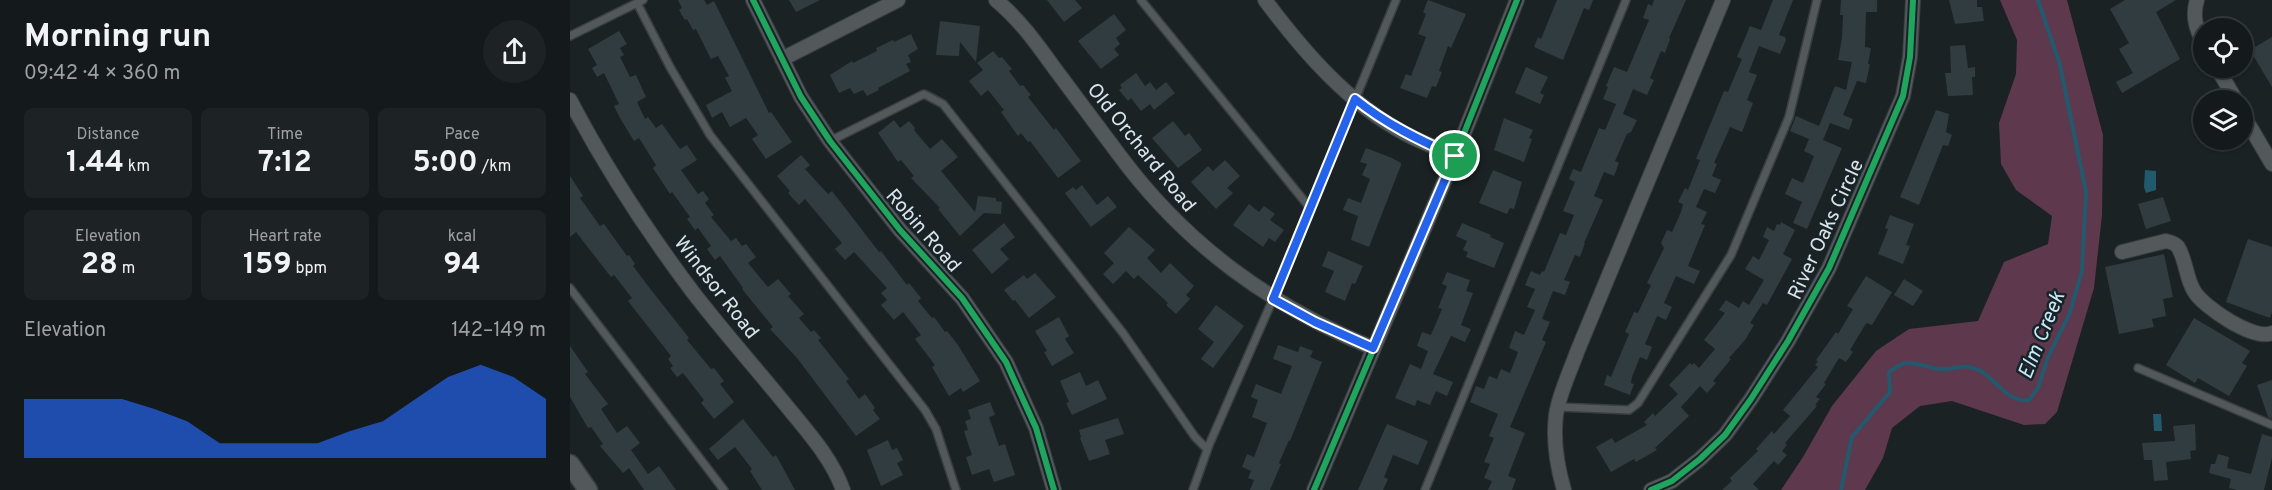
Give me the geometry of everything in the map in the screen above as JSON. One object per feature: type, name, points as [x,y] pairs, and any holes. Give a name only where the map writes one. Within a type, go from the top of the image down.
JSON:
[{"type":"street","name":"Robin Road","points":[[753,0],[801,97],[830,141],[900,230],[962,298],[1006,362],[1036,428],[1054,490]]},
{"type":"street","points":[[782,59],[898,0]]},
{"type":"street","name":"Old Orchard Road","points":[[996,0],[1025,29],[1122,160],[1169,216],[1224,264],[1273,299],[1315,322],[1373,348]]},
{"type":"street","points":[[1265,0],[1316,61],[1372,113],[1404,134],[1455,156]]},
{"type":"street","points":[[1314,490],[1455,156],[1517,0]]},
{"type":"street","points":[[1564,490],[1558,468],[1556,441],[1558,407],[1577,352],[1723,0]]},
{"type":"street","name":"River Oaks Circle","points":[[1652,490],[1672,481],[1725,435],[1788,341],[1829,268],[1903,96],[1910,57],[1913,0]]},
{"type":"street","points":[[2195,18],[2194,9],[2197,0]]},
{"type":"street","name":"Windsor Road","points":[[570,100],[589,136],[638,215],[693,291],[812,437],[839,479],[843,490]]},
{"type":"street","points":[[2253,132],[2272,164]]},
{"type":"street","points":[[2122,252],[2166,241],[2172,242],[2179,249],[2188,281],[2195,294],[2208,308],[2252,332],[2266,336],[2272,333]]},
{"type":"street","points":[[570,464],[588,490]]},
{"type":"lane","points":[[1141,0],[1310,208]]},
{"type":"lane","points":[[1193,490],[1207,449],[1273,299],[1396,0]]},
{"type":"lane","points":[[1425,490],[1626,0]]},
{"type":"lane","points":[[1558,407],[1629,410],[1638,403],[1731,255],[1789,117],[1817,0]]},
{"type":"lane","points":[[570,36],[640,1],[670,67],[711,135],[925,410],[936,429],[956,490]]},
{"type":"lane","points":[[830,141],[924,94],[943,104],[1123,333],[1195,436],[1207,449]]},
{"type":"lane","points":[[570,288],[724,490]]},
{"type":"lane","points":[[2138,368],[2272,425]]},
{"type":"shaded area","points":[[2000,0],[2067,0],[2103,135],[2102,215],[2094,288],[2057,412],[2045,424],[2024,425],[1952,401],[1920,406],[1892,428],[1883,458],[1865,490],[1781,490],[1832,406],[1876,351],[1909,329],[1978,321],[2004,262],[2048,244],[2052,216],[2016,190],[2001,164],[1999,123],[2016,74],[2017,40]]},
{"type":"water","points":[[2145,170],[2156,171],[2156,190],[2146,193],[2144,187]]},
{"type":"water","points":[[2153,414],[2161,414],[2162,431],[2154,431]]},
{"type":"building","points":[[678,0],[704,0],[707,5],[714,1],[769,113],[771,112],[792,142],[766,159],[752,139],[758,135],[746,118],[730,127],[722,112],[712,118],[706,105],[732,91],[725,78],[729,76],[718,56],[711,59],[696,29],[693,30],[679,10],[682,8]]},
{"type":"building","points":[[789,0],[820,0],[796,12]]},
{"type":"building","points":[[1047,0],[1075,0],[1082,8],[1064,22]]},
{"type":"building","points":[[1428,0],[1466,14],[1451,48],[1448,46],[1436,87],[1432,86],[1427,98],[1400,88],[1406,74],[1411,76],[1426,37],[1418,34],[1426,14],[1423,12]]},
{"type":"building","points":[[1557,0],[1593,0],[1589,10],[1584,8],[1563,60],[1534,47],[1538,37],[1541,39]]},
{"type":"building","points":[[1654,0],[1686,0],[1669,38],[1665,53],[1661,51],[1650,78],[1654,80],[1647,95],[1633,89],[1623,114],[1637,120],[1631,132],[1627,134],[1615,161],[1619,163],[1614,176],[1604,172],[1594,196],[1603,200],[1580,257],[1575,255],[1564,280],[1570,282],[1565,295],[1553,291],[1542,319],[1550,322],[1542,340],[1546,342],[1510,427],[1525,433],[1508,476],[1516,479],[1512,490],[1488,490],[1492,481],[1484,478],[1490,464],[1484,462],[1494,438],[1489,436],[1498,414],[1470,402],[1476,386],[1484,389],[1489,376],[1497,379],[1501,369],[1510,373],[1518,352],[1509,348],[1515,331],[1524,335],[1535,310],[1527,307],[1535,289],[1525,285],[1531,271],[1540,275],[1542,271],[1544,272],[1560,233],[1566,235],[1574,215],[1563,211],[1575,182],[1569,179],[1573,169],[1581,172],[1599,128],[1605,130],[1616,104],[1603,99],[1608,87],[1606,86],[1614,67],[1627,72],[1649,20],[1643,18],[1648,4],[1652,6]]},
{"type":"building","points":[[1773,0],[1793,0],[1779,35],[1785,37],[1786,40],[1780,54],[1759,46],[1749,72],[1757,75],[1747,100],[1753,103],[1742,132],[1730,127],[1714,163],[1717,164],[1712,176],[1721,180],[1715,193],[1704,189],[1696,207],[1707,212],[1701,224],[1705,225],[1688,266],[1700,271],[1694,284],[1676,276],[1664,303],[1672,307],[1666,320],[1657,316],[1645,344],[1652,347],[1647,360],[1640,357],[1632,377],[1631,383],[1634,384],[1630,395],[1604,385],[1607,375],[1611,377],[1629,334],[1625,332],[1634,312],[1638,313],[1651,285],[1647,283],[1664,248],[1661,243],[1667,230],[1672,232],[1681,212],[1683,204],[1678,202],[1685,188],[1688,190],[1700,160],[1696,159],[1724,91],[1728,92],[1742,59],[1737,57],[1750,26],[1761,30]]},
{"type":"building","points":[[1841,0],[1877,0],[1877,12],[1866,12],[1865,47],[1871,48],[1868,64],[1870,64],[1866,83],[1857,81],[1843,115],[1853,119],[1849,130],[1830,123],[1823,140],[1842,148],[1807,229],[1793,223],[1802,202],[1785,194],[1792,178],[1803,183],[1814,156],[1804,151],[1809,139],[1790,131],[1796,116],[1819,126],[1835,86],[1846,90],[1852,62],[1838,60],[1842,38]]},
{"type":"building","points":[[1949,0],[1977,0],[1977,7],[1982,7],[1984,21],[1955,24]]},
{"type":"building","points":[[2125,0],[2176,0],[2156,12],[2180,59],[2122,93],[2116,82],[2133,73],[2119,49],[2129,43],[2110,9]]},
{"type":"building","points":[[1114,14],[1126,30],[1116,38],[1120,44],[1114,49],[1119,55],[1101,69],[1078,41]]},
{"type":"building","points":[[940,21],[980,26],[976,62],[960,42],[959,56],[936,55]]},
{"type":"building","points":[[619,31],[627,44],[620,48],[624,55],[620,57],[630,77],[636,75],[646,97],[637,102],[645,119],[648,117],[656,128],[662,124],[680,149],[687,145],[697,160],[681,170],[698,194],[703,191],[709,199],[705,203],[714,215],[711,217],[731,241],[736,238],[742,246],[746,244],[756,257],[748,263],[768,287],[778,279],[791,294],[788,296],[804,314],[799,318],[811,332],[814,330],[821,338],[818,340],[849,379],[846,381],[859,399],[865,394],[875,408],[873,410],[880,419],[856,436],[797,358],[770,329],[773,327],[742,289],[720,256],[715,260],[707,249],[711,246],[698,228],[695,230],[687,219],[690,217],[672,192],[670,194],[653,168],[656,165],[639,138],[634,141],[620,118],[614,106],[619,104],[604,73],[597,77],[592,68],[597,65],[588,49]]},
{"type":"building","points":[[911,34],[918,49],[908,55],[911,62],[906,64],[910,71],[867,96],[863,90],[854,94],[850,88],[839,93],[830,75],[852,61],[853,63],[877,51],[876,48]]},
{"type":"building","points":[[2272,37],[2272,87],[2253,55],[2253,48]]},
{"type":"building","points":[[1965,45],[1968,68],[1975,67],[1975,77],[1972,77],[1973,95],[1948,96],[1945,73],[1951,73],[1950,46]]},
{"type":"building","points":[[993,51],[999,58],[1002,57],[1012,69],[1009,71],[1020,86],[1023,85],[1031,95],[1028,97],[1081,161],[1058,178],[1030,141],[1028,142],[1021,133],[1018,136],[1001,112],[1004,110],[988,90],[981,96],[969,81],[983,70],[977,63]]},
{"type":"building","points":[[1526,67],[1548,77],[1540,93],[1544,95],[1540,104],[1515,93]]},
{"type":"building","points":[[1136,73],[1145,86],[1150,82],[1156,90],[1166,82],[1175,93],[1154,110],[1150,104],[1141,111],[1131,98],[1128,101],[1119,90],[1122,88],[1120,85]]},
{"type":"building","points":[[1936,110],[1949,114],[1946,132],[1952,135],[1948,146],[1943,145],[1919,205],[1900,197]]},
{"type":"building","points":[[1504,118],[1533,130],[1524,162],[1494,150]]},
{"type":"building","points":[[894,120],[900,128],[909,121],[930,149],[942,139],[958,157],[941,171],[975,212],[978,196],[996,198],[996,201],[1002,202],[1001,214],[984,213],[960,236],[938,209],[940,208],[911,178],[914,176],[901,160],[898,162],[878,133]]},
{"type":"building","points":[[1173,121],[1185,136],[1189,133],[1202,150],[1178,168],[1152,138]]},
{"type":"building","points":[[1366,148],[1401,163],[1369,247],[1351,240],[1358,216],[1343,210],[1348,198],[1361,203],[1370,179],[1362,175],[1367,164],[1360,162]]},
{"type":"building","points":[[801,155],[810,165],[805,169],[828,194],[832,191],[879,252],[881,251],[907,285],[909,283],[921,298],[918,301],[958,345],[980,381],[963,392],[961,388],[949,396],[932,367],[935,365],[915,339],[921,335],[903,312],[894,320],[881,305],[887,300],[881,293],[887,288],[854,252],[845,260],[835,249],[842,243],[805,199],[799,205],[788,193],[790,191],[777,176]]},
{"type":"building","points":[[1225,160],[1240,176],[1227,188],[1233,193],[1216,209],[1191,182],[1208,166],[1213,171]]},
{"type":"building","points":[[1493,170],[1522,182],[1514,209],[1510,208],[1507,214],[1479,203]]},
{"type":"building","points":[[570,176],[583,196],[580,198],[600,226],[604,224],[627,256],[629,255],[635,264],[633,266],[689,338],[687,340],[724,381],[720,384],[734,402],[714,419],[701,403],[704,400],[683,373],[677,377],[670,368],[673,366],[668,359],[671,356],[628,301],[632,298],[614,275],[611,277],[576,232],[570,237]]},
{"type":"building","points":[[1082,185],[1097,205],[1108,196],[1117,207],[1091,227],[1065,193],[1073,187],[1076,190]]},
{"type":"building","points":[[2163,197],[2171,221],[2146,229],[2138,204]]},
{"type":"building","points":[[1249,204],[1259,212],[1264,206],[1275,214],[1270,220],[1284,230],[1275,242],[1269,238],[1263,247],[1233,225]]},
{"type":"building","points":[[1890,215],[1914,224],[1906,245],[1910,246],[1903,264],[1878,254],[1888,229],[1885,228]]},
{"type":"building","points":[[1781,222],[1795,230],[1783,254],[1792,259],[1767,305],[1763,303],[1750,323],[1754,325],[1745,340],[1713,381],[1716,383],[1707,393],[1700,386],[1681,407],[1689,416],[1655,448],[1657,450],[1636,462],[1634,459],[1611,472],[1596,447],[1612,438],[1615,443],[1647,425],[1644,422],[1653,413],[1655,416],[1678,394],[1669,385],[1690,363],[1692,365],[1694,363],[1699,368],[1715,349],[1704,340],[1725,313],[1719,310],[1726,300],[1739,308],[1743,301],[1749,305],[1764,280],[1745,269],[1753,256],[1759,260],[1769,240],[1763,237],[1767,227],[1774,231],[1777,224],[1780,225]]},
{"type":"building","points":[[1004,223],[1015,237],[1000,249],[1009,259],[992,274],[972,250]]},
{"type":"building","points":[[1462,223],[1504,243],[1494,268],[1466,257],[1468,252],[1463,250],[1467,241],[1456,236]]},
{"type":"building","points":[[1129,227],[1155,250],[1147,258],[1161,273],[1170,263],[1194,286],[1186,295],[1190,299],[1176,314],[1166,305],[1168,303],[1138,275],[1134,279],[1126,271],[1113,284],[1103,274],[1114,263],[1104,253]]},
{"type":"building","points":[[2248,239],[2272,247],[2272,312],[2270,318],[2226,302]]},
{"type":"building","points":[[1328,251],[1363,266],[1355,284],[1352,283],[1345,301],[1325,292],[1334,271],[1322,266]]},
{"type":"building","points":[[2164,254],[2173,297],[2163,299],[2166,316],[2152,319],[2154,327],[2119,334],[2105,267]]},
{"type":"building","points":[[1447,272],[1470,280],[1466,291],[1473,293],[1461,325],[1471,329],[1465,342],[1451,336],[1433,374],[1453,382],[1447,396],[1436,391],[1430,405],[1417,400],[1415,406],[1395,398],[1410,364],[1421,369],[1428,351],[1417,346],[1422,332],[1431,335],[1442,309],[1438,308],[1447,286],[1442,284]]},
{"type":"building","points":[[1035,273],[1056,297],[1029,318],[1004,290],[1024,275],[1027,279]]},
{"type":"building","points":[[1866,276],[1892,292],[1872,325],[1867,323],[1865,325],[1850,350],[1853,352],[1846,362],[1839,358],[1824,383],[1826,384],[1816,397],[1820,399],[1815,405],[1817,406],[1785,443],[1787,445],[1782,451],[1787,455],[1778,465],[1774,461],[1753,484],[1759,490],[1722,490],[1732,481],[1730,478],[1758,451],[1756,449],[1772,431],[1774,434],[1790,416],[1783,410],[1818,367],[1815,365],[1818,361],[1816,360],[1836,332],[1838,334],[1853,309],[1847,306]]},
{"type":"building","points":[[1904,279],[1923,291],[1913,306],[1894,295]]},
{"type":"building","points":[[1216,305],[1244,326],[1213,368],[1201,359],[1214,342],[1198,329]]},
{"type":"building","points":[[1059,317],[1069,336],[1065,339],[1074,353],[1052,366],[1044,352],[1047,351],[1035,331]]},
{"type":"building","points":[[2194,318],[2250,351],[2242,363],[2247,366],[2229,396],[2198,378],[2195,383],[2166,365]]},
{"type":"building","points":[[1278,345],[1298,352],[1300,346],[1313,351],[1310,357],[1322,362],[1279,463],[1281,464],[1270,490],[1250,490],[1254,480],[1248,478],[1251,471],[1242,467],[1247,454],[1254,457],[1267,423],[1252,417],[1258,400],[1251,397],[1256,384],[1281,394],[1292,366],[1273,359]]},
{"type":"building","points":[[570,346],[588,372],[585,374],[608,404],[601,409],[617,433],[627,426],[640,443],[631,450],[648,474],[659,466],[676,490],[644,490],[629,468],[623,473],[600,446],[603,444],[591,427],[588,428],[570,397]]},
{"type":"building","points":[[1080,372],[1086,386],[1098,380],[1107,399],[1072,415],[1060,381]]},
{"type":"building","points":[[2272,380],[2272,419],[2268,417],[2257,385]]},
{"type":"building","points":[[990,402],[995,415],[989,417],[999,446],[1005,444],[1015,475],[994,482],[989,469],[972,475],[966,457],[972,455],[964,431],[968,430],[965,421],[971,419],[968,410]]},
{"type":"building","points":[[1118,418],[1124,434],[1105,440],[1110,454],[1089,461],[1079,430]]},
{"type":"building","points":[[743,419],[773,457],[776,455],[795,490],[762,490],[750,471],[752,469],[735,447],[718,460],[709,449]]},
{"type":"building","points":[[1387,424],[1428,441],[1418,465],[1393,455],[1384,477],[1388,479],[1383,490],[1358,490]]},
{"type":"building","points":[[2195,424],[2196,450],[2190,451],[2191,459],[2166,462],[2168,480],[2154,481],[2152,460],[2144,460],[2142,443],[2175,441],[2173,426]]},
{"type":"building","points":[[2262,434],[2272,437],[2272,458],[2264,490],[2229,488],[2231,479],[2209,473],[2211,464],[2215,464],[2218,454],[2229,457],[2227,468],[2251,474]]},
{"type":"building","points":[[888,440],[892,450],[897,448],[903,460],[897,463],[903,475],[881,486],[867,450]]},
{"type":"waterway","name":"Elm Creek","points":[[1841,490],[1852,437],[1890,392],[1889,372],[1905,363],[1942,369],[1970,367],[1985,374],[2014,398],[2029,400],[2038,388],[2048,357],[2069,315],[2082,271],[2086,192],[2060,65],[2038,0]]},
{"type":"cycle path","points":[[753,0],[801,97],[830,141],[900,230],[962,298],[1006,362],[1036,428],[1054,490]]},
{"type":"cycle path","points":[[1314,490],[1455,156],[1517,0]]},
{"type":"cycle path","points":[[1651,490],[1672,481],[1725,435],[1788,341],[1829,268],[1903,96],[1910,57],[1913,0]]},
{"type":"route","points":[[1355,99],[1404,134],[1455,156],[1373,348],[1343,336],[1273,299],[1355,99]]}]
